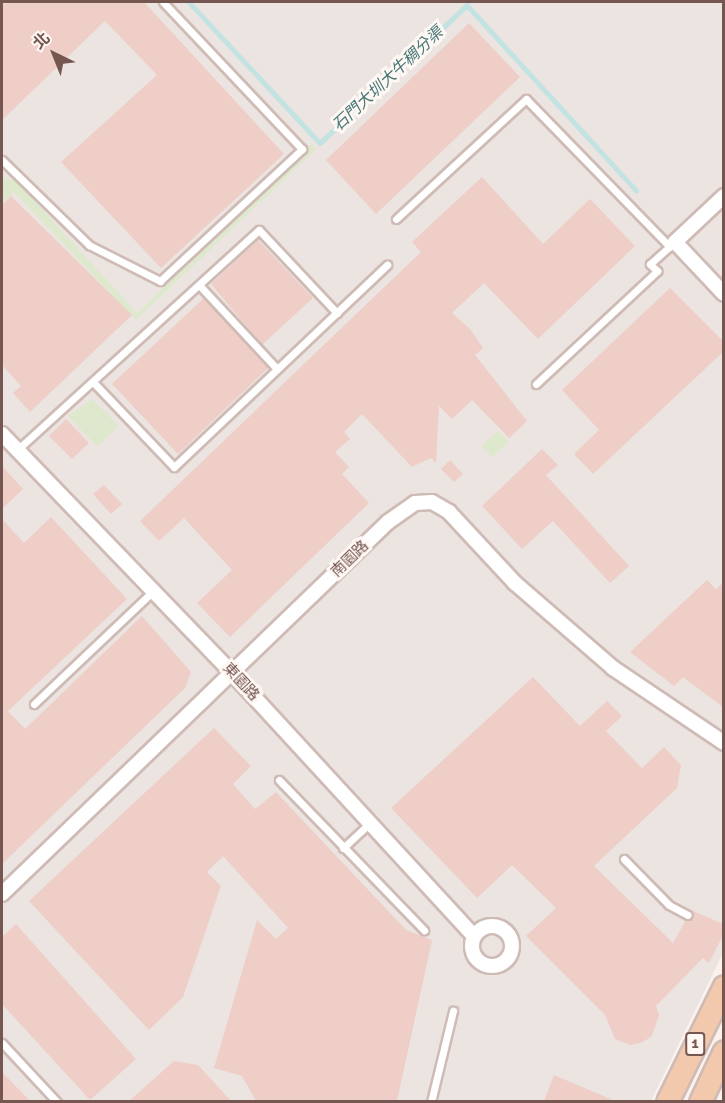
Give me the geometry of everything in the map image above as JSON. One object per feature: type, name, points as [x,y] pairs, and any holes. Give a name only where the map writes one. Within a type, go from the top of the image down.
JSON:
[{"type":"main road","name":"1","points":[[667,1101],[723,986]]},
{"type":"main road","name":"1","points":[[700,1101],[722,1056]]},
{"type":"street","points":[[723,196],[672,244],[723,294]]},
{"type":"street","name":"東園路","points":[[2,434],[232,673],[474,936]]},
{"type":"street","name":"南園路","points":[[2,894],[388,522],[415,503],[432,502],[448,512],[515,583],[614,668],[723,743]]},
{"type":"lane","points":[[2,160],[4,158],[89,245],[160,281],[302,149],[164,2]]},
{"type":"lane","points":[[396,219],[526,99],[672,244],[650,264],[657,271],[536,384]]},
{"type":"lane","points":[[17,450],[94,383],[259,230],[337,313]]},
{"type":"lane","points":[[94,383],[174,467],[387,265]]},
{"type":"lane","points":[[200,286],[277,369]]},
{"type":"lane","points":[[34,704],[153,591]]},
{"type":"lane","points":[[279,780],[424,930]]},
{"type":"lane","points":[[343,848],[370,822]]},
{"type":"lane","points":[[624,860],[669,905],[688,915]]},
{"type":"lane","points":[[430,1101],[453,1011]]},
{"type":"lane","points":[[2,1043],[57,1101]]},
{"type":"shaded area","points":[[2,2],[723,2],[723,953],[651,1101],[2,1102]]},
{"type":"green space","points":[[312,144],[316,149],[136,320],[14,192],[2,203],[2,178],[16,181],[137,313]]},
{"type":"green space","points":[[92,399],[119,426],[97,446],[68,416]]},
{"type":"green space","points":[[498,431],[509,442],[492,457],[482,446]]},
{"type":"building","points":[[6,2],[144,2],[284,154],[161,268],[61,162],[157,75],[105,21],[2,120],[2,5]]},
{"type":"building","points":[[469,23],[520,77],[376,214],[326,160]]},
{"type":"building","points":[[482,177],[543,244],[590,199],[635,246],[538,339],[484,283],[452,313],[470,329],[483,348],[475,355],[527,421],[509,438],[472,400],[452,419],[439,406],[436,463],[431,458],[412,467],[362,414],[344,432],[350,439],[335,452],[349,467],[342,474],[369,503],[230,637],[197,603],[232,570],[184,518],[159,541],[140,521],[421,252],[412,242]]},
{"type":"building","points":[[11,196],[132,315],[30,412],[13,393],[21,386],[2,365],[2,205]]},
{"type":"building","points":[[258,240],[313,298],[262,345],[211,284]]},
{"type":"building","points":[[670,288],[723,341],[723,352],[593,474],[574,454],[599,430],[562,390]]},
{"type":"building","points":[[204,298],[268,368],[178,454],[112,384]]},
{"type":"building","points":[[66,419],[89,443],[72,459],[49,436]]},
{"type":"building","points":[[542,449],[558,465],[546,475],[629,566],[610,583],[553,521],[522,549],[482,506]]},
{"type":"building","points":[[450,460],[463,474],[454,482],[441,469]]},
{"type":"building","points":[[2,466],[23,489],[2,509]]},
{"type":"building","points":[[104,485],[122,504],[111,514],[93,494]]},
{"type":"building","points":[[51,517],[127,599],[8,711],[25,729],[142,616],[191,672],[185,688],[2,864],[2,519],[24,543]]},
{"type":"building","points":[[707,580],[716,589],[723,583],[723,707],[683,677],[674,686],[630,652]]},
{"type":"building","points":[[533,677],[580,726],[607,701],[622,716],[606,731],[642,768],[664,747],[681,765],[677,788],[594,866],[673,943],[686,920],[693,918],[691,910],[723,924],[723,935],[709,963],[703,958],[656,1006],[659,1015],[652,1036],[643,1042],[631,1045],[615,1039],[605,1015],[526,936],[556,908],[512,865],[477,898],[391,808]]},
{"type":"building","points":[[214,728],[251,766],[233,784],[255,809],[276,792],[406,930],[432,940],[397,1101],[256,1101],[242,1076],[214,1068],[257,920],[276,939],[288,928],[223,856],[207,872],[221,886],[183,997],[149,1030],[29,901]]},
{"type":"building","points":[[16,924],[136,1059],[90,1100],[2,1004],[2,937]]},
{"type":"building","points":[[174,1061],[198,1065],[231,1101],[129,1101]]},
{"type":"building","points":[[2,1072],[30,1101],[2,1101]]},
{"type":"building","points":[[554,1075],[615,1101],[544,1101]]},
{"type":"waterway","name":"石門大圳大牛稠分渠","points":[[189,2],[320,143],[467,5],[636,190]]}]
